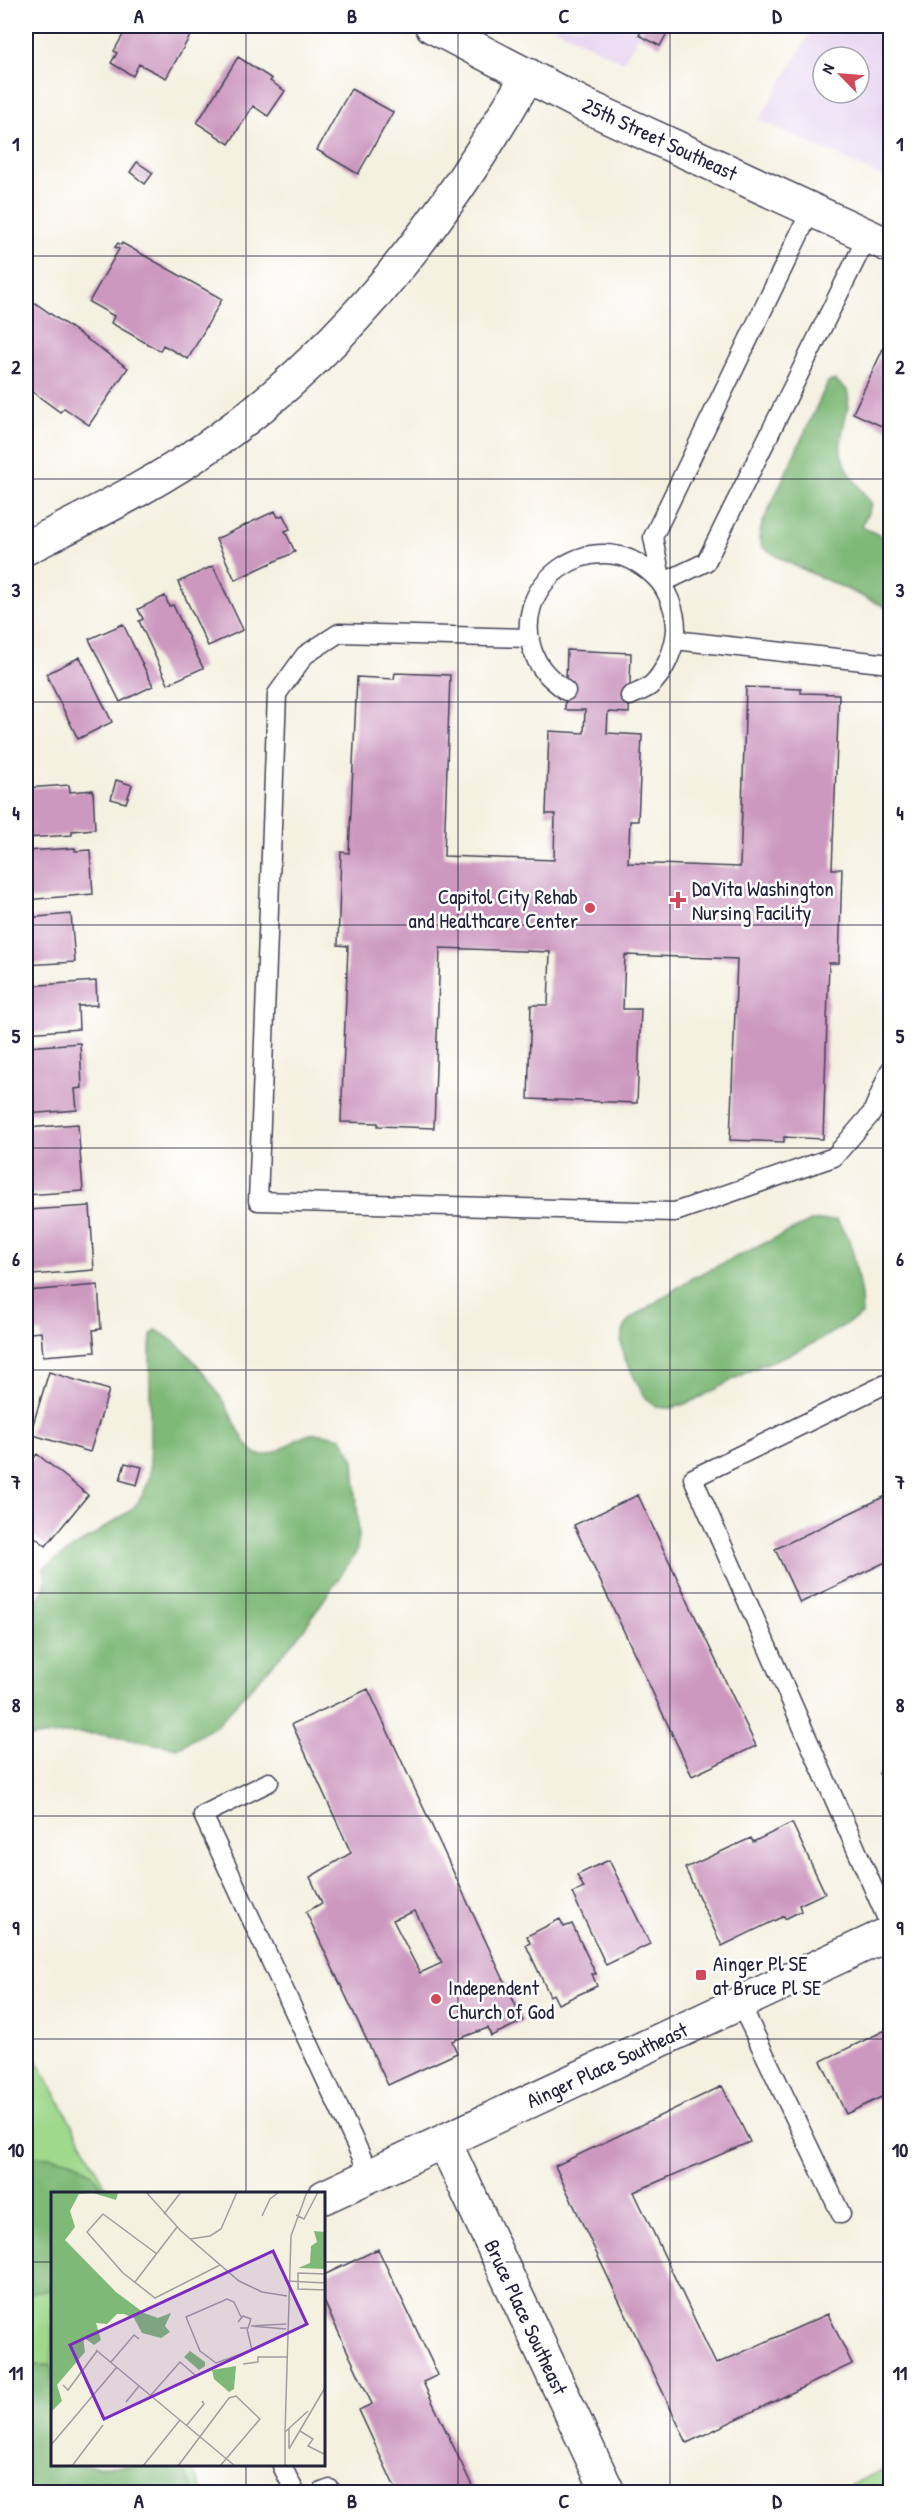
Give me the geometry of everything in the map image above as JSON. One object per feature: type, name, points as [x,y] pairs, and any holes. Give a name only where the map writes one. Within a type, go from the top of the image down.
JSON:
[{"type":"street","name":"25th Street Southeast","points":[[432,26],[584,105],[879,241]]},
{"type":"street","points":[[26,548],[148,484],[219,440],[310,362],[366,305],[418,244],[494,135],[528,75]]},
{"type":"street","name":"Ainger Place Southeast","points":[[326,2196],[891,1933]]},
{"type":"street","name":"Bruce Place Southeast","points":[[444,2141],[608,2493]]},
{"type":"lane","points":[[630,696],[650,686],[666,664],[675,640],[676,619],[662,583],[653,537],[811,210]]},
{"type":"lane","points":[[662,583],[706,562],[879,241]]},
{"type":"lane","points":[[566,690],[549,677],[537,662],[530,638],[530,612],[540,589],[550,575],[571,560],[596,553],[621,555],[644,565],[662,583]]},
{"type":"lane","points":[[530,638],[339,633],[305,655],[278,694],[258,1201],[675,1212],[834,1157],[872,1113],[891,1070]]},
{"type":"lane","points":[[675,640],[891,664]]},
{"type":"lane","points":[[891,1382],[693,1478],[891,1926]]},
{"type":"lane","points":[[269,1782],[203,1815],[370,2175]]},
{"type":"lane","points":[[740,2003],[841,2214]]},
{"type":"lane","points":[[282,2467],[295,2493]]},
{"type":"lane","points":[[322,2493],[330,2489],[332,2493]]},
{"type":"shaded area","points":[[550,26],[644,26],[623,62]]},
{"type":"shaded area","points":[[814,26],[890,26],[890,180],[759,120]]},
{"type":"green space","points":[[835,380],[846,389],[848,395],[840,445],[843,460],[872,504],[862,525],[890,540],[890,609],[787,562],[762,547],[759,538],[762,524],[828,382]]},
{"type":"green space","points":[[837,1220],[851,1243],[861,1295],[862,1315],[810,1345],[754,1369],[682,1405],[664,1408],[647,1399],[622,1350],[623,1331],[630,1319],[692,1278],[811,1221]]},
{"type":"green space","points":[[156,1330],[180,1347],[201,1369],[226,1406],[244,1440],[256,1453],[266,1455],[272,1453],[310,1434],[342,1438],[354,1460],[359,1537],[356,1553],[299,1636],[216,1726],[178,1748],[98,1734],[71,1733],[26,1738],[26,1608],[37,1600],[43,1591],[45,1575],[43,1568],[130,1511],[145,1490],[150,1475],[150,1349],[151,1335]]},
{"type":"green space","points":[[26,2040],[109,2192],[51,2192],[51,2467],[191,2467],[204,2492],[26,2492]]},
{"type":"green space","points":[[26,2155],[73,2162],[91,2173],[106,2192],[51,2192],[51,2290],[26,2294]]},
{"type":"green space","points":[[26,2365],[51,2365],[51,2467],[182,2467],[195,2492],[26,2492]]},
{"type":"green space","points":[[890,2466],[890,2492],[837,2492]]},
{"type":"building","points":[[128,26],[191,26],[187,34],[190,36],[166,78],[139,64],[133,76],[111,63],[117,53],[114,51]]},
{"type":"building","points":[[645,26],[671,26],[660,46],[639,35]]},
{"type":"building","points":[[238,57],[272,79],[270,81],[285,91],[268,116],[253,106],[229,144],[197,123]]},
{"type":"building","points":[[351,89],[393,112],[358,174],[317,150]]},
{"type":"building","points":[[137,162],[153,173],[145,184],[130,172]]},
{"type":"building","points":[[118,243],[121,245],[122,243],[222,299],[188,359],[163,345],[160,351],[111,323],[114,316],[89,302],[119,249],[115,247]]},
{"type":"building","points":[[30,302],[35,303],[128,368],[89,425],[64,408],[60,412],[26,387],[26,313]]},
{"type":"building","points":[[883,349],[890,353],[890,430],[853,413]]},
{"type":"building","points":[[275,511],[278,517],[283,515],[290,529],[285,531],[295,552],[235,580],[216,539]]},
{"type":"building","points":[[213,566],[243,630],[208,646],[178,582]]},
{"type":"building","points":[[165,596],[169,606],[173,605],[203,668],[168,684],[139,621],[143,619],[138,609]]},
{"type":"building","points":[[123,624],[153,686],[120,702],[89,639]]},
{"type":"building","name":"Capitol City Rehab and Healthcare Center","points":[[567,650],[631,653],[629,713],[608,712],[607,733],[642,735],[638,821],[630,821],[628,863],[740,867],[746,687],[801,689],[801,693],[839,694],[832,869],[842,869],[839,963],[829,963],[823,1139],[784,1137],[784,1142],[730,1140],[737,959],[625,955],[623,1009],[641,1009],[637,1103],[528,1099],[531,1005],[548,1005],[550,952],[440,948],[434,1128],[341,1122],[348,946],[338,945],[341,852],[349,853],[357,677],[394,679],[395,673],[450,675],[444,856],[554,860],[555,814],[546,814],[549,731],[584,733],[585,710],[565,710]]},
{"type":"building","points":[[80,657],[112,722],[78,739],[46,674]]},
{"type":"building","points":[[116,780],[132,785],[126,803],[111,799]]},
{"type":"building","points":[[69,785],[70,792],[93,790],[95,829],[72,831],[72,835],[26,838],[26,788]]},
{"type":"building","points":[[75,848],[75,851],[90,850],[93,894],[26,900],[26,851]]},
{"type":"building","points":[[71,914],[75,962],[26,965],[26,918]]},
{"type":"building","points":[[96,981],[97,1005],[78,1006],[79,1029],[26,1033],[26,986]]},
{"type":"building","points":[[80,1043],[82,1088],[75,1089],[77,1110],[26,1114],[26,1047]]},
{"type":"building","points":[[78,1124],[83,1191],[26,1195],[26,1128]]},
{"type":"building","points":[[90,1206],[94,1270],[32,1275],[28,1210]]},
{"type":"building","points":[[98,1285],[101,1329],[93,1330],[95,1352],[43,1356],[41,1332],[30,1333],[27,1291]]},
{"type":"building","points":[[49,1372],[109,1390],[90,1452],[30,1434]]},
{"type":"building","points":[[37,1454],[88,1495],[46,1546],[26,1530],[26,1468]]},
{"type":"building","points":[[125,1463],[142,1467],[137,1485],[120,1480]]},
{"type":"building","points":[[890,1494],[890,1560],[800,1603],[775,1549]]},
{"type":"building","points":[[638,1495],[756,1746],[692,1776],[574,1525]]},
{"type":"building","points":[[368,1689],[523,2021],[491,2036],[488,2028],[452,2041],[457,2053],[388,2085],[306,1912],[322,1903],[310,1877],[351,1853],[292,1724]],"holes":[[[415,1911],[442,1963],[420,1973],[393,1920]]]},
{"type":"building","points":[[890,1768],[890,1797],[879,1773]]},
{"type":"building","points":[[792,1823],[825,1893],[799,1905],[801,1911],[785,1919],[784,1916],[722,1946],[685,1868],[751,1838],[753,1842]]},
{"type":"building","points":[[609,1860],[650,1944],[606,1965],[572,1893],[584,1888],[577,1875]]},
{"type":"building","points":[[560,1919],[564,1927],[572,1924],[596,1974],[592,1974],[597,1986],[558,2004],[553,1994],[550,1996],[526,1945],[530,1943],[527,1936]]},
{"type":"building","points":[[890,2028],[890,2093],[846,2114],[821,2061]]},
{"type":"building","points":[[722,2086],[750,2142],[634,2192],[716,2364],[828,2314],[852,2364],[687,2443],[555,2166]]},
{"type":"building","points":[[378,2249],[438,2375],[423,2382],[475,2492],[397,2492],[359,2410],[372,2404],[326,2305],[326,2274]]},
{"type":"place","name":"DaVita Washington Nursing Facility","points":[[678,900]]},
{"type":"place","name":"Capitol City Rehab and Healthcare Center","points":[[590,908]]},
{"type":"place","name":"Ainger Pl SE at Bruce Pl SE","points":[[701,1975]]},
{"type":"place","name":"Independent Church of God","points":[[436,1999]]}]
